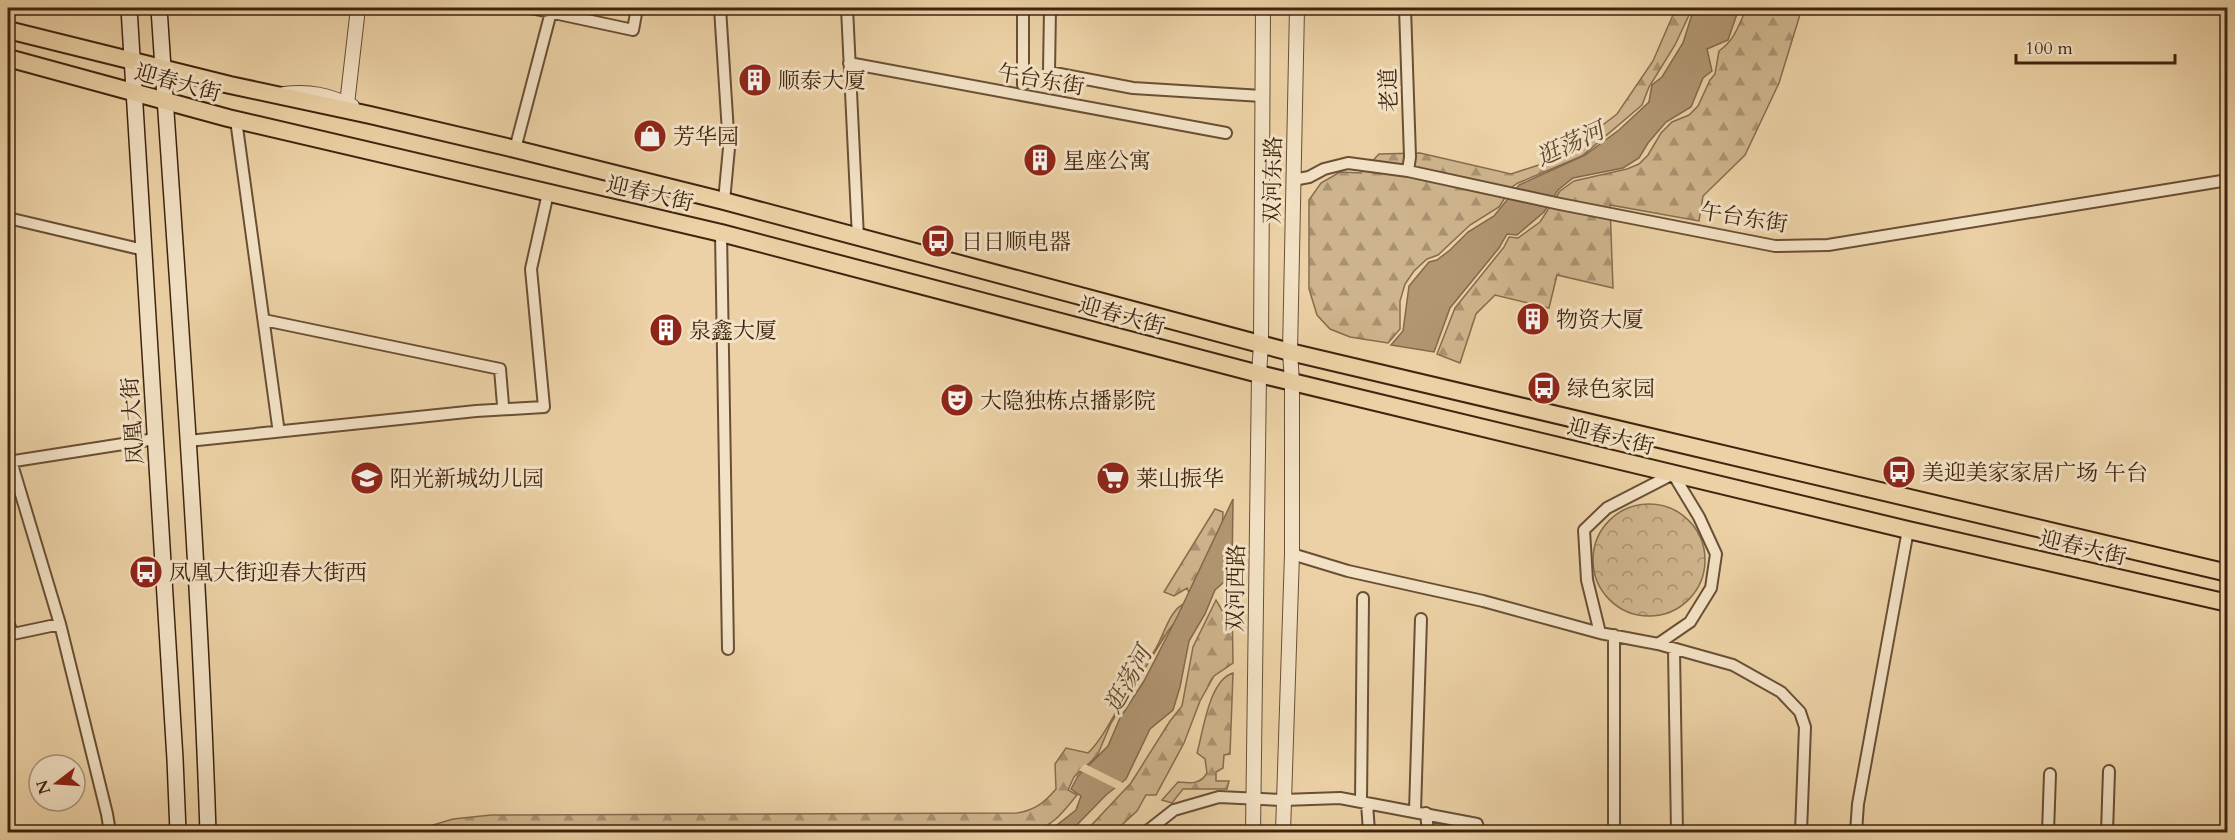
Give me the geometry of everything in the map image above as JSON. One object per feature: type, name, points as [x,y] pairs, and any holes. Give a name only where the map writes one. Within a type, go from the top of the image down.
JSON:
[{"type":"main road","name":"凤凰大街","points":[[129,8],[178,832]]},
{"type":"main road","points":[[159,8],[188,441],[208,832]]},
{"type":"main road","name":"迎春大街","points":[[8,30],[275,95],[515,148],[724,201],[1290,352],[2228,573]]},
{"type":"main road","name":"迎春大街","points":[[8,58],[271,129],[721,233],[1259,374],[1908,530],[2228,603]]},
{"type":"street","points":[[347,104],[358,8]]},
{"type":"street","points":[[531,8],[633,30],[637,8]]},
{"type":"street","points":[[720,8],[729,148],[724,201]]},
{"type":"street","points":[[847,8],[858,238]]},
{"type":"street","points":[[1023,8],[1023,85]]},
{"type":"street","points":[[1050,8],[1049,72],[1133,88],[1262,96]]},
{"type":"street","name":"双河东路","points":[[1261,344],[1263,8]]},
{"type":"street","name":"双河东路","points":[[1290,352],[1297,8]]},
{"type":"street","name":"老道","points":[[1405,8],[1410,157],[1408,171]]},
{"type":"street","points":[[515,148],[551,12]]},
{"type":"street","name":"午台东街","points":[[849,63],[1226,133]]},
{"type":"street","points":[[275,95],[306,92],[331,97],[370,115]]},
{"type":"street","points":[[236,120],[278,426]]},
{"type":"street","name":"午台东街","points":[[1293,180],[1309,177],[1324,169],[1348,163],[1408,171],[1560,204],[1775,246],[1828,245],[2228,180]]},
{"type":"street","points":[[188,441],[476,411],[544,407],[531,269],[548,193]]},
{"type":"street","points":[[8,218],[144,250]]},
{"type":"street","points":[[721,233],[728,649]]},
{"type":"street","points":[[264,320],[500,369],[503,405]]},
{"type":"street","name":"双河西路","points":[[1253,832],[1261,344]]},
{"type":"street","points":[[1283,832],[1292,554],[1290,352]]},
{"type":"street","points":[[110,832],[60,624],[9,462],[155,439]]},
{"type":"street","points":[[1600,633],[1587,580],[1584,530],[1607,508],[1673,474],[1699,517],[1716,554],[1711,588],[1690,622],[1658,644]]},
{"type":"street","points":[[1856,832],[1858,804],[1908,530]]},
{"type":"street","points":[[1292,554],[1348,571],[1482,601],[1600,633],[1658,644],[1733,665],[1781,692],[1800,712],[1805,727],[1801,832]]},
{"type":"street","points":[[1363,598],[1364,802],[1369,832]]},
{"type":"street","points":[[1415,811],[1421,619]]},
{"type":"street","points":[[8,623],[13,634],[60,624]]},
{"type":"street","points":[[1614,635],[1614,832]]},
{"type":"street","points":[[1674,650],[1677,832]]},
{"type":"street","points":[[2107,832],[2109,771]]},
{"type":"street","points":[[2048,832],[2050,774]]},
{"type":"street","points":[[1146,832],[1174,810],[1219,797],[1283,800],[1340,798],[1477,824],[1479,832]]},
{"type":"street","points":[[1426,813],[1428,832]]},
{"type":"green space","points":[[1676,8],[1691,8],[1675,45],[1649,87],[1642,105],[1582,156],[1512,187],[1499,207],[1470,225],[1438,255],[1427,259],[1414,271],[1405,284],[1400,301],[1400,329],[1388,343],[1350,337],[1330,329],[1317,315],[1309,289],[1309,200],[1321,183],[1340,172],[1361,173],[1379,154],[1420,153],[1511,174],[1542,164],[1587,137],[1617,114],[1653,61]]},
{"type":"green space","points":[[1747,8],[1802,8],[1779,83],[1745,155],[1703,196],[1699,221],[1610,205],[1613,288],[1557,275],[1549,308],[1495,295],[1476,314],[1460,363],[1437,354],[1455,308],[1504,247],[1509,237],[1518,238],[1540,222],[1560,191],[1574,181],[1627,169],[1639,164],[1648,155],[1661,133],[1672,122],[1689,115],[1698,106],[1715,74],[1719,51],[1733,37]]},
{"type":"green space","points":[[1649,504],[1670,509],[1688,521],[1700,539],[1705,560],[1700,581],[1688,599],[1670,611],[1649,616],[1628,611],[1610,599],[1598,581],[1593,560],[1598,539],[1610,521],[1628,509]]},
{"type":"green space","points":[[1215,509],[1223,512],[1222,531],[1195,598],[1168,631],[1111,723],[1097,756],[1074,777],[1068,790],[1077,795],[1053,822],[1041,829],[1033,832],[653,830],[410,832],[453,819],[491,815],[1017,813],[1034,808],[1056,789],[1055,764],[1066,748],[1088,753],[1094,746],[1107,728],[1134,679],[1154,652],[1172,616],[1180,606],[1186,603],[1190,595],[1187,588],[1174,596],[1164,592]]},
{"type":"green space","points":[[1232,598],[1233,663],[1214,676],[1200,701],[1184,743],[1156,795],[1146,795],[1137,811],[1114,832],[1085,832],[1131,783],[1182,706],[1193,647],[1216,600],[1223,612]]},
{"type":"green space","points":[[1233,673],[1230,754],[1224,755],[1223,768],[1216,772],[1216,781],[1229,781],[1227,789],[1183,789],[1172,803],[1162,800],[1178,782],[1198,781],[1207,773],[1205,759],[1197,753],[1208,708],[1218,686]]},
{"type":"shaded area","points":[[1694,8],[1739,8],[1728,40],[1707,49],[1712,71],[1703,78],[1691,107],[1666,122],[1648,143],[1639,158],[1623,168],[1573,178],[1558,190],[1544,212],[1517,235],[1507,234],[1499,248],[1450,308],[1434,352],[1391,345],[1403,331],[1409,286],[1429,262],[1437,260],[1468,232],[1494,216],[1519,185],[1585,155],[1619,130],[1649,102],[1652,85],[1662,77],[1683,43]]},
{"type":"shaded area","points":[[1233,499],[1232,575],[1215,590],[1205,614],[1189,641],[1173,710],[1150,729],[1126,779],[1106,795],[1070,832],[1048,832],[1076,810],[1081,796],[1071,789],[1078,776],[1108,746],[1120,718],[1144,681],[1178,615]]},
{"type":"pier","points":[[1085,764],[1125,784],[1117,789],[1079,770]]},
{"type":"place","name":"顺泰大厦","points":[[755,80]]},
{"type":"place","name":"芳华园","points":[[650,136]]},
{"type":"place","name":"星座公寓","points":[[1040,160]]},
{"type":"place","name":"日日顺电器","points":[[938,241]]},
{"type":"place","name":"物资大厦","points":[[1533,319]]},
{"type":"place","name":"泉鑫大厦","points":[[666,330]]},
{"type":"place","name":"绿色家园","points":[[1544,388]]},
{"type":"place","name":"大隐独栋点播影院","points":[[957,400]]},
{"type":"place","name":"美迎美家家居广场 午台","points":[[1899,472]]},
{"type":"place","name":"阳光新城幼儿园","points":[[367,478]]},
{"type":"place","name":"莱山振华","points":[[1113,478]]},
{"type":"place","name":"凤凰大街迎春大街西","points":[[146,572]]},
{"type":"water label","name":"逛荡河","points":[[1570,144]]},
{"type":"water label","name":"逛荡河","points":[[1128,680]]}]
